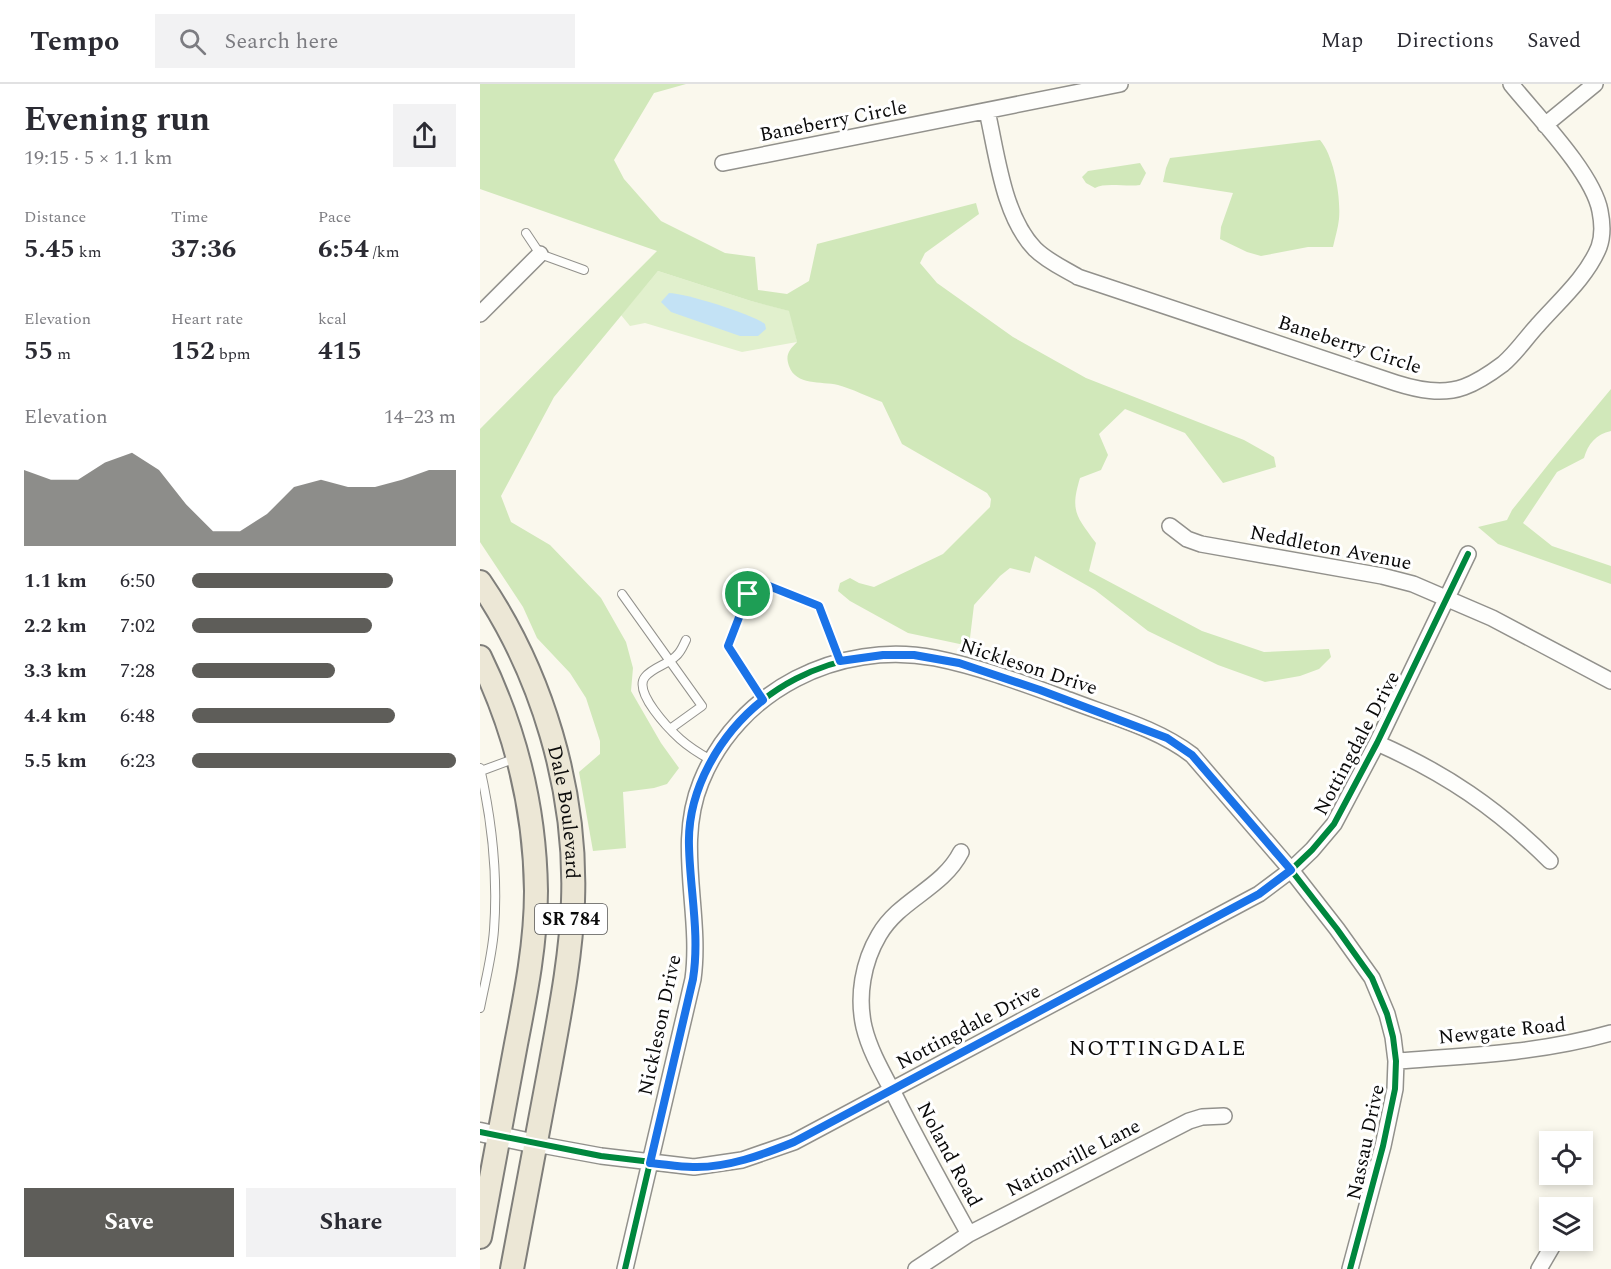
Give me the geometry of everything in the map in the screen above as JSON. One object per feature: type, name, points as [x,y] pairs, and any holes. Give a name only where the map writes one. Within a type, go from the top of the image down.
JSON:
[{"type":"main road","name":"Dale Boulevard","points":[[480,582],[524,660],[556,751],[567,809],[572,858],[573,900],[568,962],[512,1269]]},
{"type":"main road","name":"Dale Boulevard","points":[[480,657],[508,723],[518,757],[528,801],[536,890],[529,975],[490,1134],[480,1237]]},
{"type":"main road","points":[[518,757],[556,751]]},
{"type":"street","name":"Baneberry Circle","points":[[723,163],[1120,84]]},
{"type":"street","name":"Baneberry Circle","points":[[987,111],[1007,199],[1017,223],[1034,247],[1046,258],[1077,277],[1418,390],[1444,391],[1462,388],[1484,378],[1505,362],[1584,272],[1599,246],[1600,210],[1594,191],[1584,174],[1511,84]]},
{"type":"street","points":[[1545,125],[1595,84]]},
{"type":"street","points":[[480,314],[540,254]]},
{"type":"street","name":"Neddleton Avenue","points":[[1170,526],[1187,539],[1201,544],[1382,576],[1413,584],[1446,597],[1541,643],[1611,681]]},
{"type":"street","name":"Nottingdale Drive","points":[[536,1144],[650,1163],[694,1167],[742,1160],[769,1152],[794,1142],[1259,894],[1291,870],[1334,824],[1377,743],[1468,554]]},
{"type":"street","name":"Nickleson Drive","points":[[625,1269],[693,979],[696,938],[688,845],[694,804],[711,760],[739,722],[763,700],[792,680],[840,661],[883,655],[914,655],[959,663],[1040,690],[1167,738],[1192,755],[1291,870]]},
{"type":"street","points":[[1377,743],[1410,758],[1473,794],[1524,835],[1550,861]]},
{"type":"street","name":"Noland Road","points":[[961,852],[941,880],[900,909],[887,923],[870,952],[861,988],[861,1007],[869,1044],[969,1234]]},
{"type":"street","name":"Nassau Drive","points":[[1291,870],[1337,928],[1372,978],[1387,1014],[1393,1037],[1396,1061],[1395,1089],[1383,1146],[1350,1269]]},
{"type":"street","name":"Newgate Road","points":[[1396,1061],[1533,1050],[1573,1044],[1611,1034]]},
{"type":"street","name":"Nationville Lane","points":[[916,1269],[969,1234],[1189,1121],[1202,1117],[1224,1116]]},
{"type":"street","points":[[490,1134],[536,1144]]},
{"type":"street","points":[[1539,1269],[1550,1251]]},
{"type":"lane","points":[[526,232],[540,254],[584,270]]},
{"type":"lane","points":[[763,700],[728,646],[748,594],[764,584],[819,606],[840,661]]},
{"type":"lane","points":[[622,594],[702,706],[670,729]]},
{"type":"lane","points":[[686,640],[680,653],[646,676],[642,687],[643,693],[670,729],[693,749],[711,760]]},
{"type":"lane","points":[[480,1008],[491,953],[495,896],[492,842],[480,769],[518,757]]},
{"type":"green space","points":[[480,84],[686,84],[654,93],[614,160],[624,179],[661,221],[725,253],[755,257],[758,290],[787,294],[809,281],[817,244],[976,203],[979,214],[925,253],[920,263],[937,283],[1013,337],[1086,378],[1244,440],[1274,457],[1276,467],[1223,483],[1185,433],[1125,409],[1099,434],[1108,455],[1101,470],[1080,478],[1075,498],[1077,513],[1096,543],[1089,571],[1202,631],[1264,652],[1329,649],[1331,657],[1319,669],[1300,676],[1265,682],[1218,665],[1148,631],[1095,590],[1035,556],[1030,573],[1010,568],[974,605],[969,646],[908,633],[850,601],[838,591],[840,583],[850,578],[874,587],[943,554],[990,507],[991,499],[987,493],[902,444],[882,402],[838,385],[810,382],[797,377],[788,362],[790,350],[797,342],[789,311],[658,271],[554,397],[501,496],[511,522],[550,545],[601,598],[626,642],[633,668],[631,691],[661,743],[679,768],[667,784],[623,792],[626,848],[593,851],[579,772],[600,754],[600,741],[586,698],[570,673],[537,638],[523,607],[480,542],[480,429],[657,251],[480,189]]},
{"type":"green space","points":[[1320,140],[1333,166],[1338,189],[1339,219],[1333,247],[1308,247],[1261,256],[1247,252],[1220,239],[1221,227],[1233,193],[1163,182],[1170,158]]},
{"type":"green space","points":[[1140,163],[1146,173],[1140,185],[1104,185],[1095,188],[1086,183],[1082,177],[1088,171]]},
{"type":"green space","points":[[658,271],[790,311],[797,342],[742,352],[645,323],[630,326],[621,315]]},
{"type":"green space","points":[[1611,389],[1611,431],[1593,440],[1584,458],[1557,472],[1523,523],[1552,546],[1611,566],[1611,584],[1498,544],[1478,527],[1507,520],[1512,510]]},
{"type":"water","points":[[669,293],[689,296],[733,310],[765,324],[766,329],[758,336],[740,336],[671,312],[661,302]]},
{"type":"cycle path","points":[[480,1132],[601,1156],[694,1167],[742,1160],[794,1142],[1259,894],[1291,870],[1334,824],[1377,743],[1468,554]]},
{"type":"cycle path","points":[[625,1269],[693,979],[695,954],[689,855],[690,830],[701,782],[718,750],[740,721],[766,698],[796,679],[829,665],[863,657],[899,654],[935,658],[1002,676],[1133,723],[1164,737],[1192,755],[1291,870],[1337,929],[1372,978],[1387,1014],[1396,1061],[1395,1089],[1383,1146],[1350,1269]]},
{"type":"district","name":"NOTTINGDALE","points":[[1158,1048]]},
{"type":"route","points":[[764,584],[819,606],[840,661],[857,657],[914,655],[959,663],[1115,717],[1167,738],[1192,755],[1291,870],[1259,894],[794,1142],[742,1160],[716,1165],[694,1167],[650,1163],[696,961],[695,911],[688,845],[694,804],[711,760],[726,737],[763,700],[728,646],[748,594],[764,584]]}]
